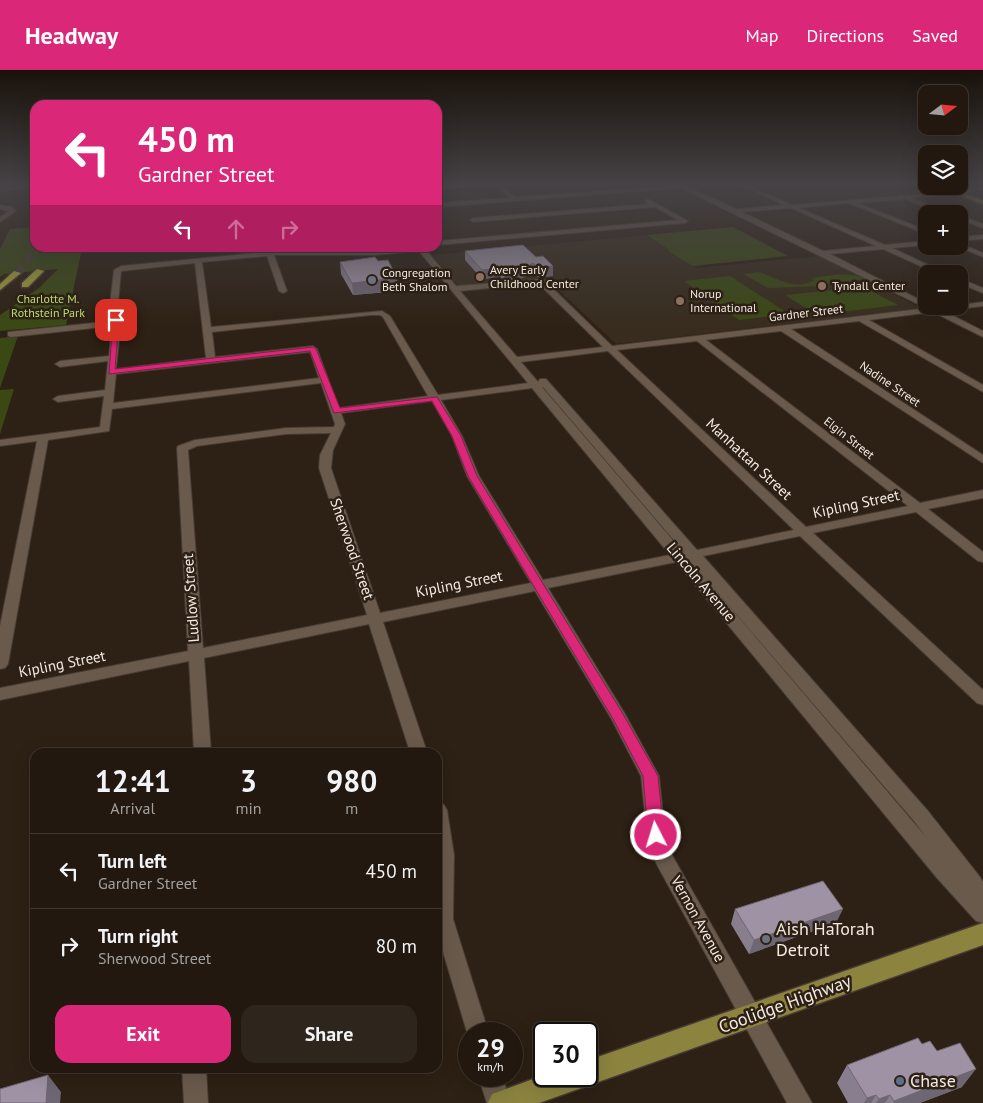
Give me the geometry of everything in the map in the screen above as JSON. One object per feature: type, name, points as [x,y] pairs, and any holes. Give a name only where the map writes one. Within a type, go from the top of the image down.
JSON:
[{"type":"highway","points":[[25,285],[40,271]]},
{"type":"highway","points":[[0,288],[17,273]]},
{"type":"main road","name":"Coolidge Highway","points":[[598,1070],[983,934]]},
{"type":"main road","points":[[500,1103],[546,1087]]},
{"type":"street","points":[[487,233],[492,238]]},
{"type":"street","points":[[442,243],[546,233]]},
{"type":"street","points":[[781,233],[918,301]]},
{"type":"street","points":[[854,233],[925,265]]},
{"type":"street","points":[[968,239],[983,237]]},
{"type":"street","points":[[822,253],[918,244]]},
{"type":"street","points":[[968,249],[983,255]]},
{"type":"street","points":[[0,443],[106,429],[117,323],[114,313],[118,270],[198,260],[301,252]]},
{"type":"street","points":[[342,252],[379,252]]},
{"type":"street","name":"Lincoln Avenue","points":[[428,252],[449,277],[464,288],[519,359],[680,557],[944,872],[983,914]]},
{"type":"street","points":[[270,254],[283,291]]},
{"type":"street","points":[[198,260],[211,360]]},
{"type":"street","name":"Lincoln Avenue","points":[[449,277],[454,289],[519,359]]},
{"type":"street","name":"Manhattan Street","points":[[464,288],[540,281],[983,699]]},
{"type":"street","points":[[968,284],[983,291]]},
{"type":"street","points":[[454,289],[464,288]]},
{"type":"street","name":"Gardner Street","points":[[968,305],[983,304]]},
{"type":"street","name":"Gardner Street","points":[[519,359],[861,319],[918,309]]},
{"type":"street","name":"Vernon Avenue","points":[[208,330],[382,312],[386,316],[457,436],[472,476],[619,718],[650,776],[656,835],[663,858],[800,1103]]},
{"type":"street","points":[[945,315],[983,334]]},
{"type":"street","points":[[861,319],[983,389]]},
{"type":"street","points":[[11,334],[117,323]]},
{"type":"street","name":"Nadine Street","points":[[783,328],[983,460]]},
{"type":"street","name":"Elgin Street","points":[[699,338],[983,558]]},
{"type":"street","points":[[111,372],[313,349],[337,411],[340,424],[338,430]]},
{"type":"street","points":[[60,364],[113,358]]},
{"type":"street","points":[[108,408],[325,380]]},
{"type":"street","points":[[337,411],[540,384]]},
{"type":"street","name":"Lincoln Avenue","points":[[540,384],[695,554],[921,816],[973,883],[983,900]]},
{"type":"street","points":[[58,398],[110,392]]},
{"type":"street","name":"Ludlow Street","points":[[203,748],[182,451],[185,446],[286,431],[338,430]]},
{"type":"street","name":"Sherwood Street","points":[[338,430],[326,450],[325,468],[418,748]]},
{"type":"street","points":[[0,664],[43,437]]},
{"type":"street","name":"Kipling Street","points":[[0,694],[983,494]]},
{"type":"street","points":[[442,840],[444,855],[443,919],[454,961],[474,1022]]},
{"type":"street","points":[[194,1073],[196,1103]]},
{"type":"street","points":[[494,1087],[500,1103]]},
{"type":"shaded area","points":[[647,235],[697,268],[820,256],[918,306],[918,308],[616,344],[548,280],[460,288],[432,255]]},
{"type":"green space","name":"Charlotte M. Rothstein Park","points":[[8,233],[30,233],[30,252],[81,252],[66,325],[0,331],[0,315],[39,288],[58,269],[4,274],[0,277],[0,249]]},
{"type":"green space","points":[[745,233],[788,256],[693,266],[668,251],[668,249],[647,235]]},
{"type":"green space","points":[[759,272],[787,283],[798,285],[809,283],[815,280],[811,279],[813,278],[840,275],[853,275],[865,279],[824,286],[768,288],[743,274]]},
{"type":"green space","points":[[730,276],[789,314],[739,320],[684,281]]},
{"type":"green space","points":[[863,287],[898,305],[817,315],[785,295]]},
{"type":"green space","name":"Charlotte M. Rothstein Park","points":[[18,336],[0,388],[0,338]]},
{"type":"green space","points":[[14,389],[0,434],[0,390]]},
{"type":"building","points":[[523,245],[536,257],[543,256],[553,266],[538,268],[533,263],[521,270],[505,271],[500,268],[482,270],[465,251]]},
{"type":"building","points":[[375,257],[378,261],[388,260],[397,278],[352,283],[340,262]]},
{"type":"building","points":[[823,881],[843,909],[754,940],[735,909]]},
{"type":"building","points":[[918,1038],[922,1044],[930,1041],[937,1051],[960,1043],[976,1069],[894,1101],[890,1095],[879,1099],[876,1095],[867,1098],[847,1065]]},
{"type":"building","points":[[48,1075],[46,1103],[0,1103],[0,1089]]},
{"type":"tunnel","points":[[28,260],[33,252]]},
{"type":"tunnel","points":[[17,273],[29,259]]},
{"type":"place","name":"Avery Early Childhood Center","points":[[480,277]]},
{"type":"place","name":"Congregation Beth Shalom","points":[[372,280]]},
{"type":"place","name":"Tyndall Center","points":[[822,286]]},
{"type":"place","name":"Norup International","points":[[680,301]]},
{"type":"place","name":"Aish HaTorah Detroit","points":[[766,939]]},
{"type":"place","name":"Chase","points":[[900,1081]]},
{"type":"route","points":[[116,320],[111,372],[313,349],[337,411],[434,398],[457,436],[462,454],[472,476],[619,718],[650,776],[656,835]]}]
